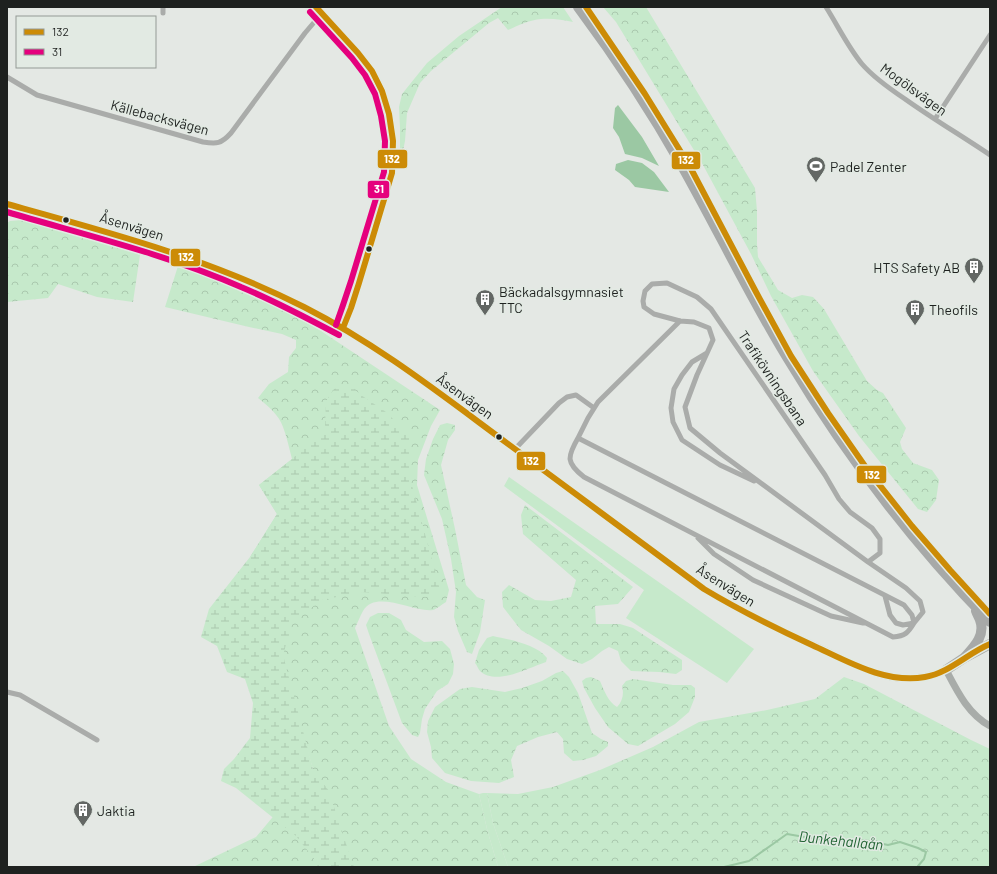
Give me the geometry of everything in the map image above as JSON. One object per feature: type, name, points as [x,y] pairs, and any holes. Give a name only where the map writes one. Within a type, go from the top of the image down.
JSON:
[{"type":"highway","points":[[578,7],[604,42],[663,132],[765,320],[824,416],[863,472],[903,524],[990,622]]},
{"type":"highway","points":[[586,7],[645,94],[688,165],[788,350],[828,413],[867,469],[912,526],[990,614]]},
{"type":"highway","points":[[964,658],[977,643],[981,632],[980,621],[971,602]]},
{"type":"highway","points":[[946,670],[990,644]]},
{"type":"street","points":[[316,7],[358,53],[372,71],[382,92],[389,114],[393,141],[392,173],[360,283],[343,328]]},
{"type":"street","name":"Mogölsvägen","points":[[826,7],[862,64],[873,75],[886,86],[934,119],[990,155]]},
{"type":"street","name":"Källebacksvägen","points":[[7,77],[37,95],[203,142],[215,144],[225,140],[231,133],[305,33],[322,13]]},
{"type":"street","points":[[934,119],[990,35]]},
{"type":"street","name":"Åsenvägen","points":[[7,204],[147,244],[244,279],[287,299],[343,328],[386,355],[704,589],[726,603],[874,673],[897,678],[922,678],[946,670]]},
{"type":"street","name":"Trafikövningsbana","points":[[680,321],[598,402],[572,449],[570,460],[574,470],[584,477],[893,637],[900,636],[909,631],[923,612],[920,601],[906,588],[868,562],[763,485],[720,453],[690,428],[685,407],[697,375],[713,340],[709,328],[694,322],[680,321],[654,314],[644,307],[643,301],[645,291],[652,284],[667,283],[697,297],[711,309],[825,475],[838,499],[850,512],[872,528],[880,539],[880,553],[868,562]]},
{"type":"street","name":"Trafikövningsbana","points":[[707,352],[692,362],[674,389],[671,408],[672,422],[682,440],[720,465],[763,485]]},
{"type":"street","points":[[515,449],[567,396],[576,395],[594,408]]},
{"type":"street","points":[[578,438],[904,605],[912,615],[914,623],[903,625],[896,623],[890,615],[885,596]]},
{"type":"street","name":"Trafikövningsbana","points":[[695,534],[714,554],[753,580],[831,616],[871,625]]},
{"type":"street","points":[[946,670],[958,695],[976,716],[990,726]]},
{"type":"street","points":[[7,692],[20,696],[97,740]]},
{"type":"green space","points":[[502,7],[563,7],[573,22],[541,19],[508,30],[498,18],[489,23],[431,71],[420,83],[407,113],[405,141],[400,165],[399,107],[402,94],[427,63],[459,36]]},
{"type":"green space","points":[[603,7],[646,7],[755,188],[758,257],[778,290],[792,298],[802,295],[813,297],[824,309],[867,381],[883,393],[906,428],[900,442],[902,449],[913,463],[932,470],[939,480],[936,500],[927,512],[918,509],[859,436],[813,371],[771,296],[751,254],[703,165],[616,22]]},
{"type":"green space","points":[[22,220],[121,247],[140,255],[133,302],[97,297],[58,284],[48,298],[7,302],[7,223],[10,221]]},
{"type":"green space","points":[[178,266],[247,293],[286,311],[321,331],[440,410],[431,426],[418,460],[417,485],[449,590],[446,602],[433,610],[425,610],[396,603],[377,602],[369,605],[363,611],[355,628],[389,726],[411,759],[446,782],[479,794],[498,867],[193,867],[256,837],[313,769],[250,557],[277,514],[259,485],[292,459],[286,435],[279,419],[266,404],[258,398],[269,384],[288,372],[289,357],[296,348],[296,340],[282,334],[165,307]]},
{"type":"green space","points":[[351,386],[361,395],[386,412],[411,437],[409,474],[440,590],[432,597],[362,592],[322,600],[293,621],[283,655],[313,769],[329,791],[354,867],[318,867],[315,860],[296,836],[236,788],[221,781],[224,769],[234,759],[250,738],[253,703],[245,679],[227,672],[217,646],[201,637],[209,609],[250,557],[277,514],[259,485],[292,459],[325,428],[326,401],[334,389]]},
{"type":"green space","points":[[447,423],[455,425],[455,430],[448,440],[441,465],[466,585],[477,597],[485,600],[480,632],[472,654],[467,652],[454,617],[456,592],[451,559],[442,519],[424,475],[426,459],[433,439],[440,425]]},
{"type":"green space","points":[[509,477],[754,649],[727,683],[626,618],[644,590],[504,486]]},
{"type":"green space","points":[[525,505],[633,587],[618,604],[595,606],[596,624],[620,624],[633,628],[682,660],[682,670],[676,674],[631,671],[621,661],[618,651],[609,647],[582,664],[567,659],[549,646],[521,630],[503,607],[502,592],[509,585],[535,600],[551,601],[571,597],[576,580],[523,534],[521,515]]},
{"type":"green space","points":[[378,613],[389,613],[401,620],[406,630],[424,642],[442,641],[450,649],[454,664],[453,674],[448,684],[437,691],[425,709],[418,737],[412,735],[402,723],[366,625],[370,617]]},
{"type":"green space","points":[[493,636],[530,646],[542,653],[547,658],[546,662],[503,676],[495,677],[487,675],[480,671],[475,663],[479,650],[487,638]]},
{"type":"green space","points":[[563,671],[569,677],[578,693],[592,733],[608,742],[608,746],[596,756],[573,761],[564,753],[563,739],[557,732],[538,737],[517,746],[511,760],[514,777],[499,783],[471,781],[445,773],[432,758],[427,732],[428,721],[435,707],[460,689],[472,687],[505,692],[542,681],[556,673]]},
{"type":"green space","points":[[591,677],[600,681],[609,699],[617,707],[621,702],[623,691],[622,686],[626,681],[633,679],[673,685],[691,685],[695,688],[695,697],[689,712],[675,724],[638,746],[628,744],[608,727],[595,708],[584,688],[582,681]]},
{"type":"green space","points":[[844,677],[864,684],[990,749],[990,867],[508,867],[493,823],[487,793],[518,794],[553,787],[600,770],[653,747],[699,722],[767,710],[815,699]]},
{"type":"green space","points":[[487,793],[493,823],[508,867],[498,867],[479,794]]},
{"type":"shaded area","points":[[618,105],[642,137],[659,166],[642,158],[625,154],[619,137],[613,128],[615,108]]},
{"type":"shaded area","points":[[628,160],[642,163],[654,172],[669,192],[635,187],[629,180],[615,170],[616,164]]},
{"type":"waterway","name":"Dunkehallaån","points":[[724,867],[749,861],[787,834],[828,841],[864,840],[888,845],[900,842],[926,852],[924,859],[918,866],[920,867]]},
{"type":"transit line","name":"132","points":[[316,7],[358,53],[372,71],[382,91],[389,114],[393,141],[392,173],[359,283],[343,328]]},
{"type":"transit line","name":"132","points":[[586,7],[645,94],[689,165],[791,356],[828,413],[867,469],[912,526],[990,614]]},
{"type":"transit line","name":"31","points":[[310,12],[352,58],[365,75],[375,94],[381,116],[385,141],[384,172],[336,325]]},
{"type":"transit line","name":"132","points":[[7,204],[121,236],[195,261],[268,290],[330,321],[403,367],[704,589],[771,625],[853,664],[867,670],[895,677],[925,677],[934,675],[950,667],[990,644]]},
{"type":"transit line","name":"31","points":[[7,212],[155,255],[213,275],[266,298],[339,335]]},
{"type":"place","name":"Padel Zenter","points":[[816,183]]},
{"type":"place","name":"HTS Safety AB","points":[[974,284]]},
{"type":"place","name":"Bäckadalsgymnasiet TTC","points":[[485,316]]},
{"type":"place","name":"Theofils","points":[[915,326]]},
{"type":"place","name":"Jaktia","points":[[83,827]]}]
